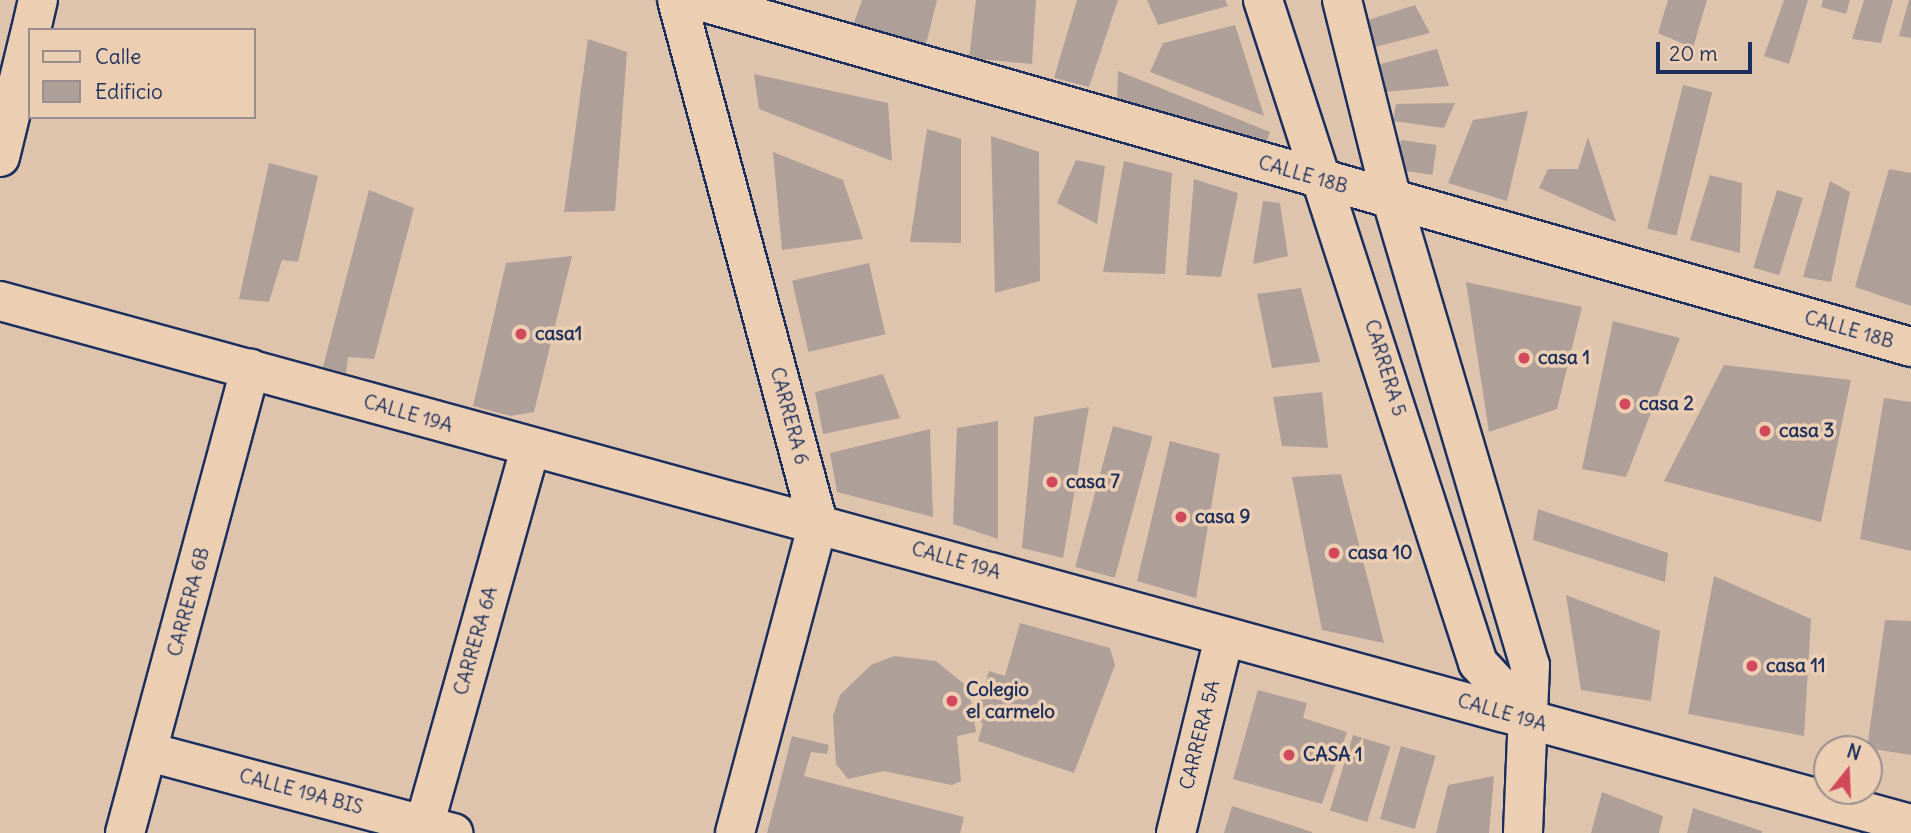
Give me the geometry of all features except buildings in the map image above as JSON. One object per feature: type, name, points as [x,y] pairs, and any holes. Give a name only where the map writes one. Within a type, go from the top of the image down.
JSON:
[{"type":"street","points":[[31,28],[38,0]]},
{"type":"street","name":"CARRERA 6","points":[[677,0],[818,523]]},
{"type":"street","name":"CALLE 18B","points":[[696,0],[1911,348]]},
{"type":"street","name":"CARRERA 5","points":[[1263,0],[1326,181],[1478,663],[1531,720]]},
{"type":"street","points":[[1342,0],[1392,200],[1530,665],[1531,720],[1523,833]]},
{"type":"street","points":[[0,157],[28,40]]},
{"type":"street","name":"CALLE 19A","points":[[0,301],[530,449],[818,523],[1224,637],[1911,824]]},
{"type":"street","name":"CARRERA 6B","points":[[125,833],[149,752],[250,369]]},
{"type":"street","name":"CARRERA 6A","points":[[433,830],[530,449]]},
{"type":"street","points":[[735,833],[818,523]]},
{"type":"street","name":"CARRERA 5A","points":[[1176,833],[1224,637]]},
{"type":"street","name":"CALLE 19A BIS","points":[[149,752],[433,830]]},
{"type":"place","name":"casa1","points":[[521,334]]},
{"type":"place","name":"casa 1","points":[[1524,358]]},
{"type":"place","name":"casa 2","points":[[1625,404]]},
{"type":"place","name":"casa 3","points":[[1765,431]]},
{"type":"place","name":"casa 7","points":[[1052,482]]},
{"type":"place","name":"casa 9","points":[[1181,517]]},
{"type":"place","name":"casa 10","points":[[1334,553]]},
{"type":"place","name":"casa 11","points":[[1752,666]]},
{"type":"place","name":"Colegio el carmelo","points":[[952,701]]},
{"type":"place","name":"CASA 1","points":[[1289,755]]}]
